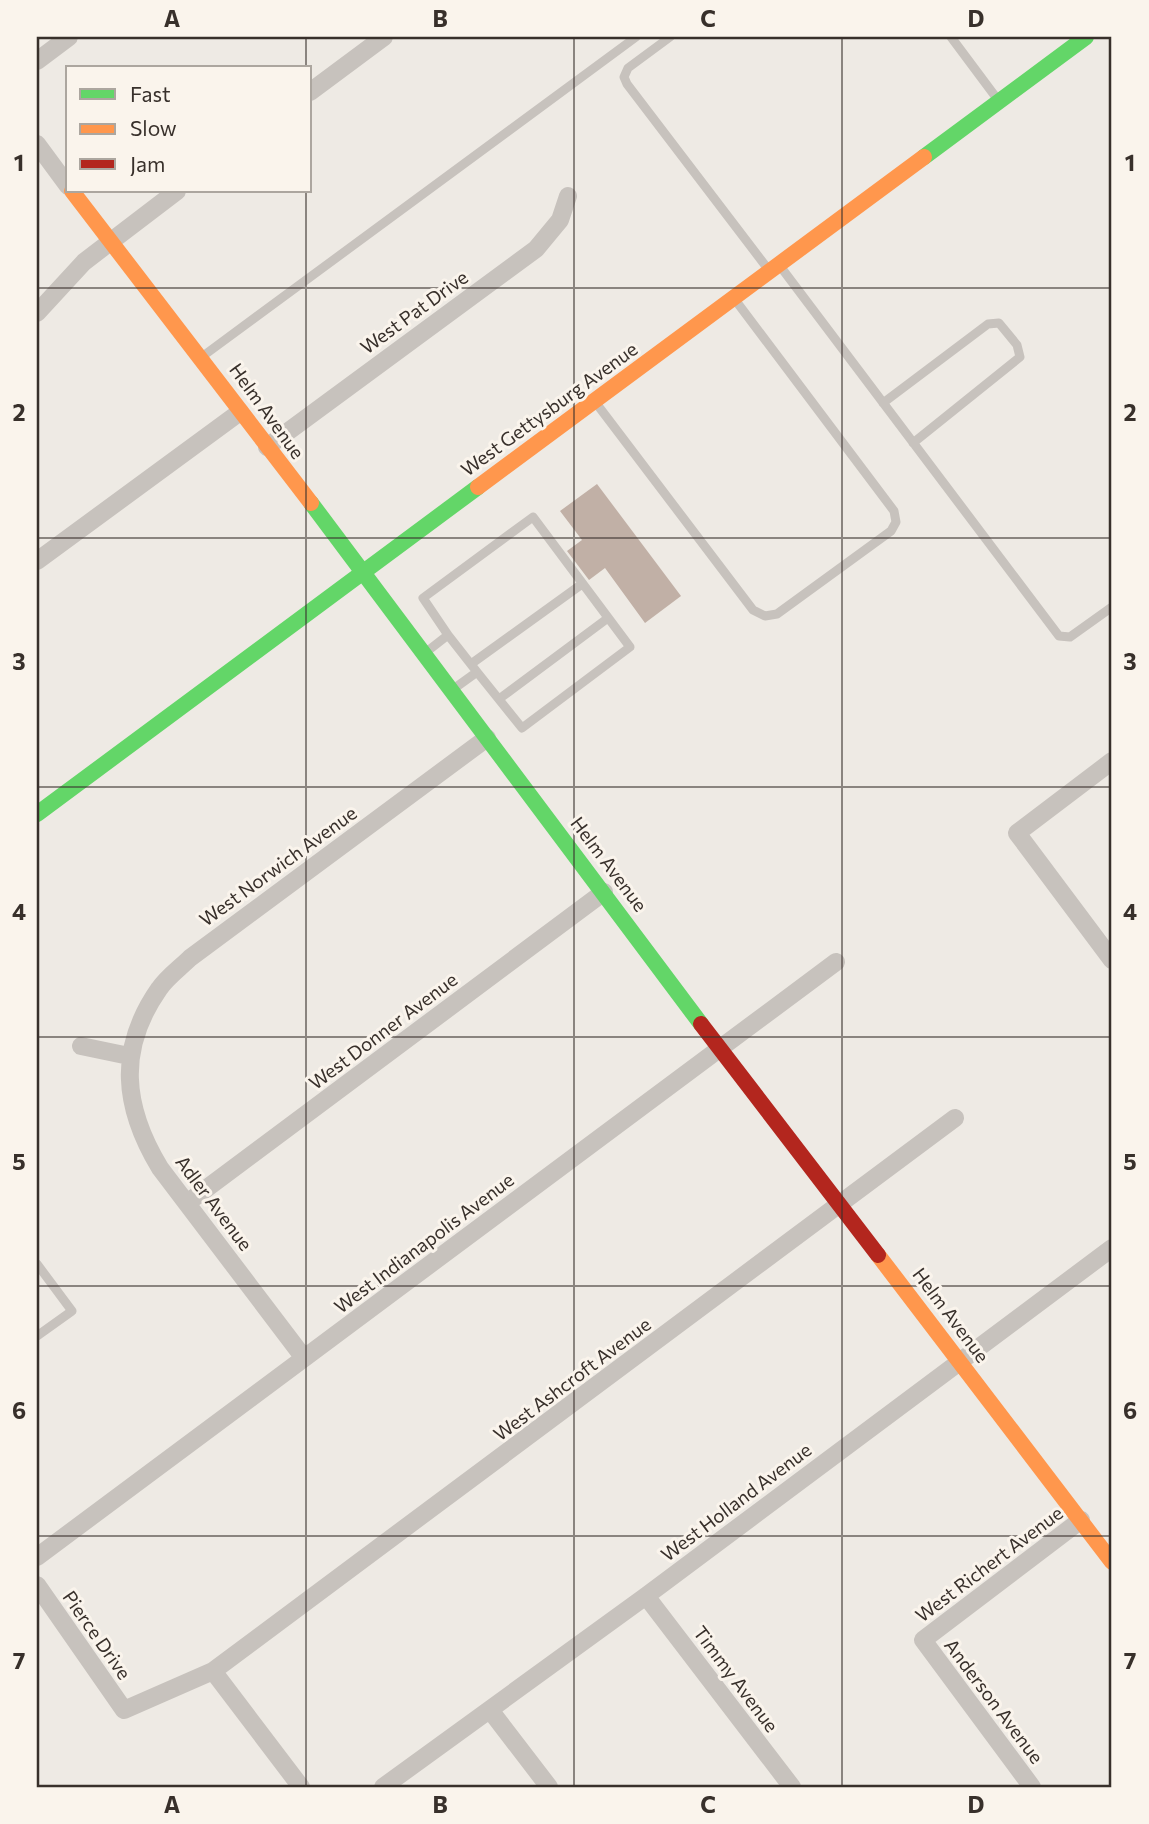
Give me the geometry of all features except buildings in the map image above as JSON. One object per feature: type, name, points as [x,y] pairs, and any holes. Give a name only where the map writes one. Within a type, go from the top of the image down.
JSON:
[{"type":"street","points":[[37,61],[69,37]]},
{"type":"street","points":[[312,91],[384,37]]},
{"type":"street","name":"West Gettysburg Avenue","points":[[37,814],[1086,37]]},
{"type":"street","points":[[37,144],[66,183]]},
{"type":"street","name":"Helm Avenue","points":[[73,192],[201,357],[720,1049],[1112,1562]]},
{"type":"street","points":[[37,313],[84,262],[176,192]]},
{"type":"street","name":"West Pat Drive","points":[[267,447],[536,249],[560,220],[568,196]]},
{"type":"street","points":[[37,561],[240,412]]},
{"type":"street","name":"West Norwich Avenue","points":[[129,1056],[140,1022],[160,987],[190,958],[487,738]]},
{"type":"street","points":[[1112,761],[1017,833],[1112,960]]},
{"type":"street","name":"West Donner Avenue","points":[[187,1203],[604,892]]},
{"type":"street","name":"West Indianapolis Avenue","points":[[37,1557],[836,962]]},
{"type":"street","points":[[81,1046],[129,1056]]},
{"type":"street","name":"Adler Avenue","points":[[129,1056],[130,1089],[146,1145],[304,1359]]},
{"type":"street","name":"West Ashcroft Avenue","points":[[124,1710],[213,1671],[841,1205],[954,1118]]},
{"type":"street","name":"West Holland Avenue","points":[[383,1787],[646,1596],[1112,1248]]},
{"type":"street","name":"West Richert Avenue","points":[[923,1640],[1081,1520]]},
{"type":"street","name":"Pierce Drive","points":[[37,1585],[124,1710]]},
{"type":"street","name":"Timmy Avenue","points":[[646,1596],[792,1787]]},
{"type":"street","name":"Anderson Avenue","points":[[923,1640],[1032,1787]]},
{"type":"street","points":[[213,1671],[301,1787]]},
{"type":"street","points":[[490,1710],[549,1787]]},
{"type":"lane","points":[[201,357],[636,37]]},
{"type":"lane","points":[[670,37],[628,68],[624,77],[883,403],[1059,636],[1070,637],[1112,607]]},
{"type":"lane","points":[[951,37],[998,101]]},
{"type":"lane","points":[[595,401],[753,610],[765,615],[777,614],[891,531],[896,522],[894,511],[734,298]]},
{"type":"lane","points":[[883,403],[988,324],[999,323],[1017,345],[1020,357],[913,443]]},
{"type":"lane","points":[[533,517],[608,618],[631,647],[522,728],[423,598],[533,517]]},
{"type":"lane","points":[[452,691],[474,668],[582,584]]},
{"type":"lane","points":[[499,699],[608,618]]},
{"type":"lane","points":[[424,654],[449,635]]},
{"type":"lane","points":[[37,1264],[72,1311],[37,1336]]},
{"type":"traffic: fast","points":[[924,157],[1086,37]]},
{"type":"traffic: fast","points":[[37,814],[478,487]]},
{"type":"traffic: fast","points":[[311,503],[701,1024]]},
{"type":"traffic: slow","points":[[478,487],[924,157]]},
{"type":"traffic: slow","points":[[73,192],[311,503]]},
{"type":"traffic: slow","points":[[878,1255],[1112,1562]]},
{"type":"traffic: jam","points":[[701,1024],[878,1255]]}]
